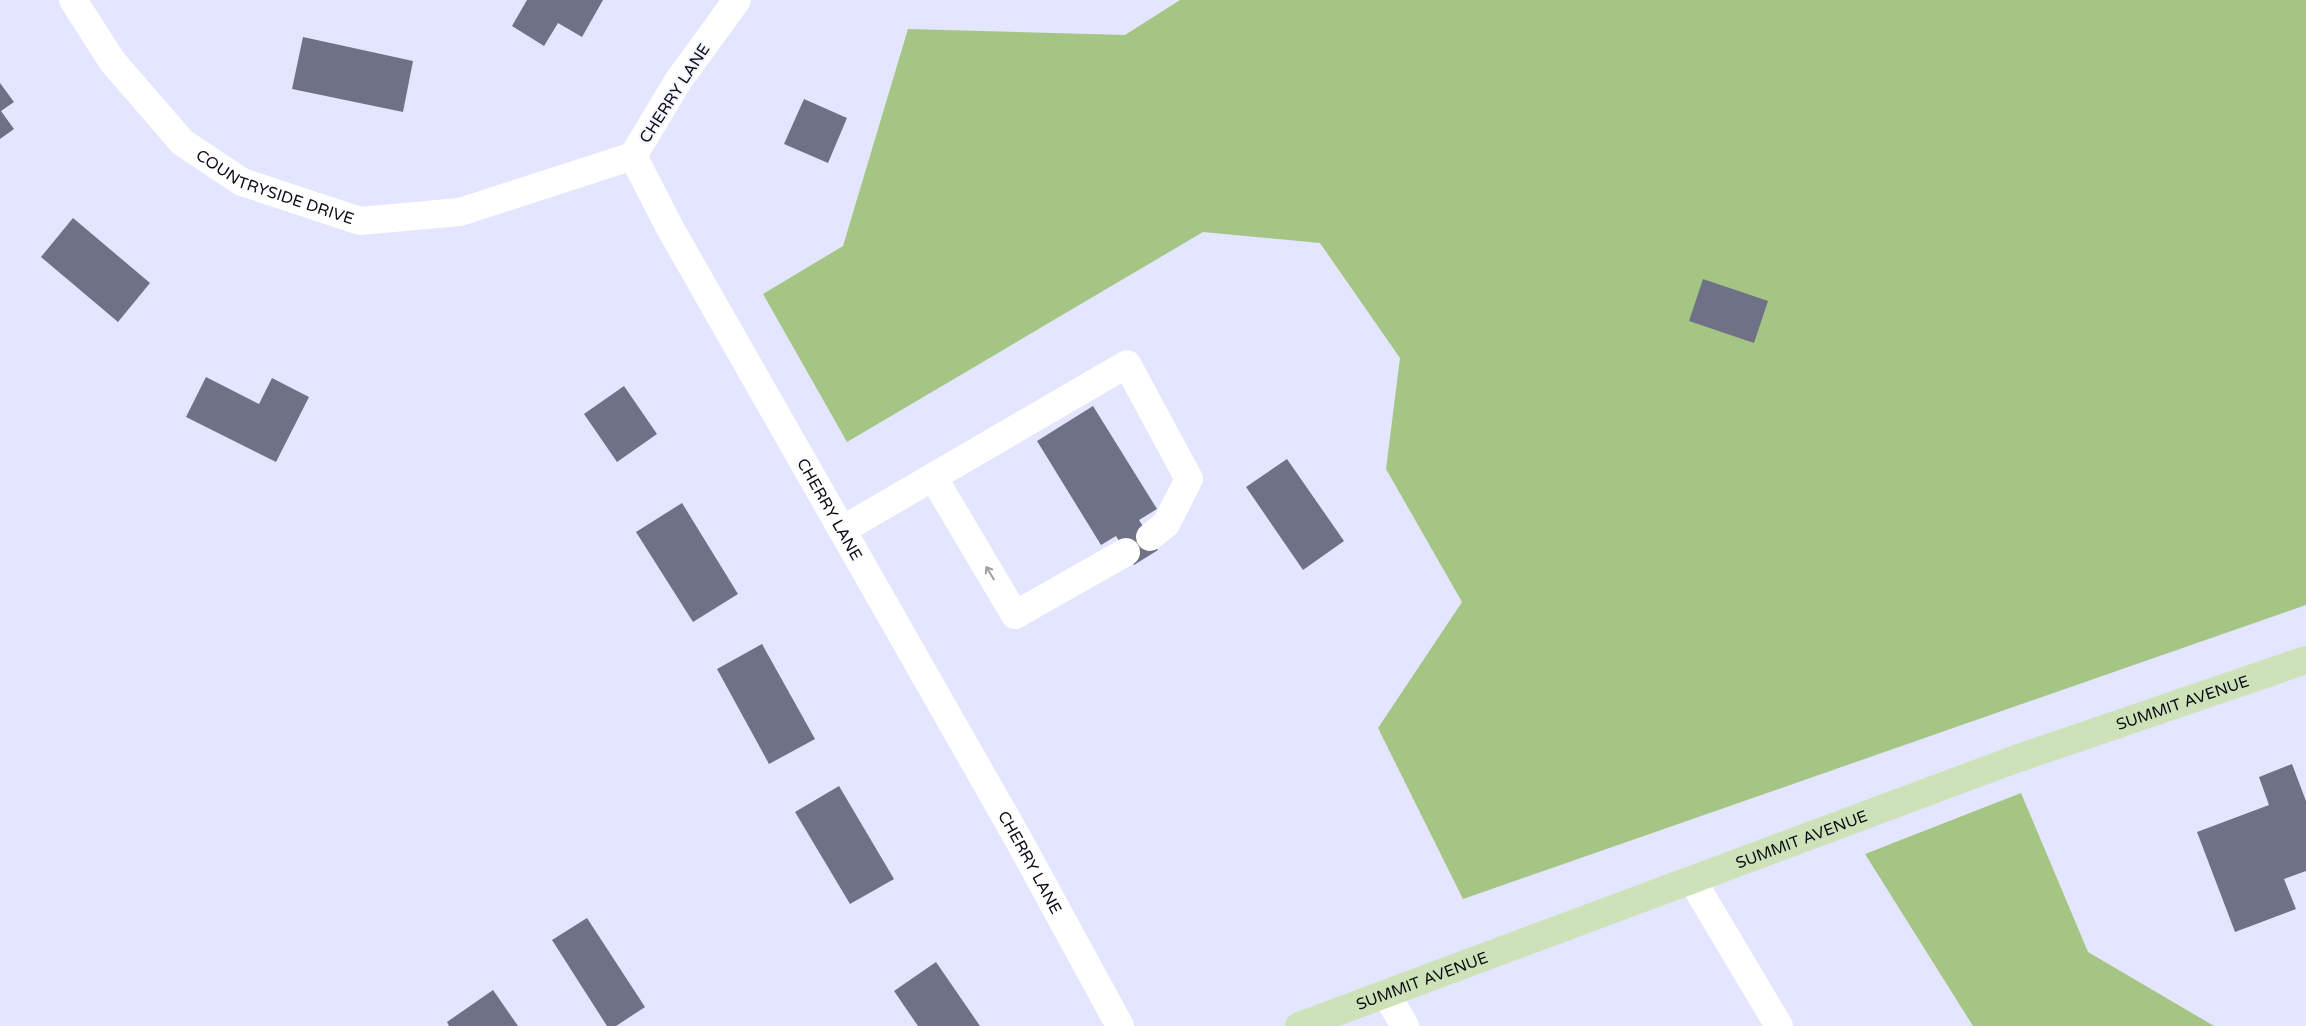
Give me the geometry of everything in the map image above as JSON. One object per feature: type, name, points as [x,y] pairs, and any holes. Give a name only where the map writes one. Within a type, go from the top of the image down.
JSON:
[{"type":"main road","name":"SUMMIT AVENUE","points":[[1299,1026],[2016,759],[2306,660]]},
{"type":"street","name":"COUNTRYSIDE DRIVE","points":[[73,0],[112,61],[182,142],[242,182],[360,221],[460,212],[633,156]]},
{"type":"street","name":"CHERRY LANE","points":[[737,0],[678,80],[633,156],[675,236],[1017,836],[1120,1026]]},
{"type":"street","points":[[842,530],[1126,364],[1189,479],[1166,524],[1150,537]]},
{"type":"street","points":[[933,478],[1016,615],[1126,552]]},
{"type":"street","points":[[1692,880],[1779,1026]]},
{"type":"street","points":[[1386,994],[1406,1026]]},
{"type":"green space","points":[[1180,0],[2306,0],[2306,605],[1463,899],[1378,728],[1462,602],[1386,469],[1400,358],[1320,243],[1203,232],[847,442],[763,294],[843,246],[908,29],[1125,35]]},
{"type":"green space","points":[[2021,793],[2088,952],[2214,1026],[1973,1026],[1865,854]]},
{"type":"building","points":[[527,0],[603,0],[582,37],[558,23],[544,46],[512,26]]},
{"type":"building","points":[[303,37],[413,61],[403,112],[292,89]]},
{"type":"building","points":[[0,83],[14,102],[1,111],[14,129],[0,139]]},
{"type":"building","points":[[804,99],[847,118],[828,163],[784,144]]},
{"type":"building","points":[[73,218],[150,283],[118,322],[41,257]]},
{"type":"building","points":[[1703,279],[1768,301],[1754,343],[1689,321]]},
{"type":"building","points":[[206,377],[259,404],[272,378],[309,397],[276,462],[186,417]]},
{"type":"building","points":[[624,386],[657,434],[617,462],[584,414]]},
{"type":"building","points":[[1093,406],[1157,509],[1139,520],[1158,550],[1134,565],[1116,536],[1101,545],[1037,441]]},
{"type":"building","points":[[1287,459],[1344,541],[1303,570],[1246,487]]},
{"type":"building","points":[[682,503],[738,594],[693,622],[636,532]]},
{"type":"building","points":[[762,644],[815,739],[769,764],[717,669]]},
{"type":"building","points":[[2292,764],[2306,801],[2306,871],[2284,879],[2296,909],[2235,932],[2197,832],[2269,805],[2259,777]]},
{"type":"building","points":[[839,786],[894,879],[850,904],[795,812]]},
{"type":"building","points":[[587,918],[645,1007],[616,1026],[607,1026],[552,940]]},
{"type":"building","points":[[936,962],[980,1026],[918,1026],[894,991]]},
{"type":"building","points":[[493,990],[518,1026],[449,1026],[447,1022]]}]
